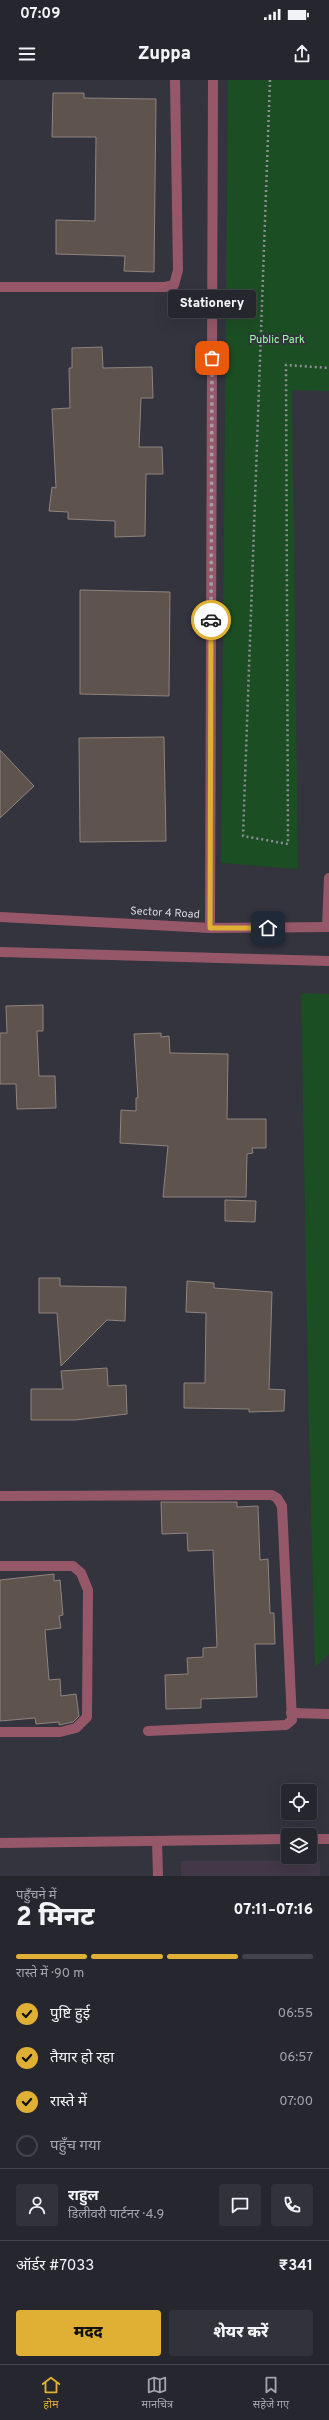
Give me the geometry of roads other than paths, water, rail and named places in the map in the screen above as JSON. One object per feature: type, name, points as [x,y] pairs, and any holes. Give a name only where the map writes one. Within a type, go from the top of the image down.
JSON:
[{"type":"street","points":[[0,288],[165,287],[174,285],[178,270],[175,80]]},
{"type":"street","points":[[210,928],[214,80]]},
{"type":"street","points":[[328,927],[329,878]]},
{"type":"street","name":"Sector 4 Road","points":[[0,917],[210,928],[328,927]]},
{"type":"street","points":[[0,952],[329,961]]},
{"type":"street","points":[[0,1496],[272,1495],[278,1498],[282,1506],[292,1720],[286,1725],[148,1730]]},
{"type":"street","points":[[0,1566],[73,1566],[81,1573],[88,1590],[87,1717],[76,1728],[60,1732],[0,1732]]},
{"type":"street","points":[[291,1713],[329,1714]]},
{"type":"street","points":[[317,1839],[329,1839]]},
{"type":"street","points":[[0,1843],[281,1840]]},
{"type":"street","points":[[157,1841],[158,1876]]},
{"type":"place","name":"Stationery","points":[[212,358]]},
{"type":"park label","name":"Public Park","points":[[277,340]]}]
